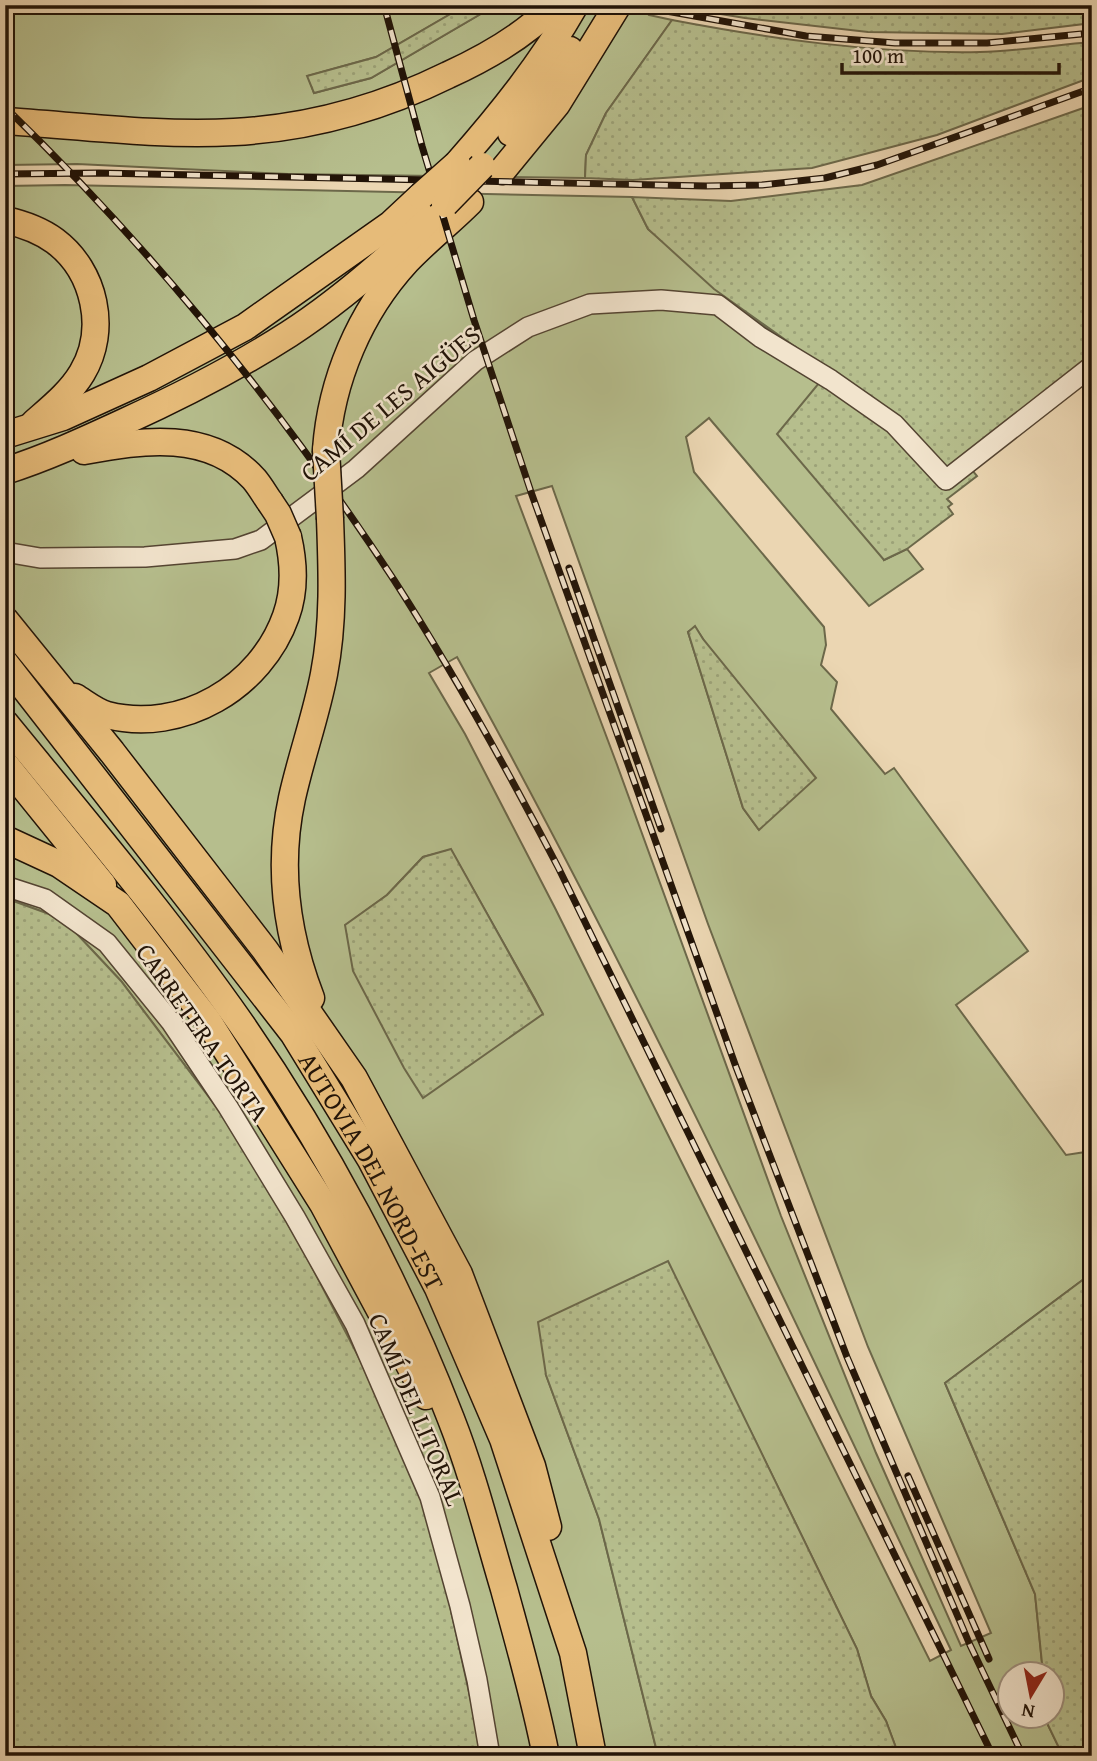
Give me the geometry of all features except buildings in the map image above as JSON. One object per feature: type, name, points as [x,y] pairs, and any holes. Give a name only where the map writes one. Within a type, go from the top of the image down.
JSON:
[{"type":"highway","points":[[5,121],[209,133],[315,122],[398,98],[460,70],[504,44],[554,5]]},
{"type":"highway","points":[[480,167],[498,117],[556,39],[575,5]]},
{"type":"highway","points":[[5,471],[34,461],[177,398],[219,376],[290,333],[368,274],[480,167],[514,129],[545,88],[599,5]]},
{"type":"highway","points":[[326,1035],[299,966],[293,943],[287,913],[285,875],[292,801],[324,674],[330,633],[332,595],[326,450],[337,387],[351,348],[367,316],[384,289],[409,260],[445,201],[480,167],[557,104],[618,5]]},
{"type":"highway","points":[[17,431],[63,418],[245,327],[391,224],[445,201]]},
{"type":"highway","points":[[5,220],[38,231],[68,253],[86,280],[95,315],[92,349],[83,371],[68,391],[17,431]]},
{"type":"highway","points":[[34,461],[145,442],[188,443],[211,449],[254,479],[278,514],[288,537],[292,558],[292,586],[287,614],[277,639],[262,661],[241,682],[219,698],[193,710],[161,719],[134,719],[105,714],[60,687]]},
{"type":"highway","points":[[5,620],[265,950],[354,1078],[460,1273],[532,1466],[547,1522],[573,1653]]},
{"type":"highway","name":"AUTOVIA DEL NORD-EST","points":[[5,663],[293,1033],[371,1160],[438,1288],[503,1439],[573,1653],[593,1756]]},
{"type":"highway","name":"AUTOVIA DEL NORD-EST","points":[[5,723],[171,929],[240,1022],[282,1086],[357,1216],[397,1295],[452,1420],[472,1477],[530,1683],[546,1756]]},
{"type":"highway","points":[[5,764],[208,1021],[323,1204],[472,1477]]},
{"type":"highway","points":[[5,839],[59,864],[118,904]]},
{"type":"street","name":"CAMÍ DE LES AIGÜES","points":[[5,552],[40,558],[145,557],[235,549],[261,540],[356,468],[475,361],[528,327],[590,304],[662,300],[718,305],[760,337],[831,380],[894,424],[946,480],[1092,366]]},
{"type":"street","name":"CARRETERA TORTA","points":[[5,886],[45,899],[107,943],[178,1032],[228,1107],[295,1217]]},
{"type":"street","name":"CAMÍ DEL LITORAL","points":[[295,1217],[355,1324],[430,1497],[460,1606],[477,1680],[490,1756]]},
{"type":"green space","points":[[5,5],[466,5],[376,57],[308,76],[314,93],[371,78],[496,5],[651,5],[649,15],[672,20],[606,113],[586,155],[585,178],[288,174],[77,164],[5,165]]},
{"type":"green space","points":[[466,5],[496,5],[371,78],[314,93],[307,76],[376,57]]},
{"type":"green space","points":[[686,5],[1092,5],[1092,23],[1002,34],[868,32],[745,18],[684,8]]},
{"type":"green space","points":[[672,20],[786,39],[902,51],[994,51],[1092,42],[1092,77],[937,135],[812,168],[633,180],[585,178],[586,155],[606,113]]},
{"type":"green space","points":[[1092,105],[1092,372],[968,465],[977,476],[947,499],[952,504],[948,507],[953,514],[907,549],[884,560],[777,434],[829,371],[714,289],[648,229],[632,197],[731,201],[862,185]]},
{"type":"green space","points":[[5,186],[632,197],[648,229],[747,314],[830,371],[884,560],[907,549],[923,569],[869,606],[709,418],[686,437],[694,472],[824,627],[826,645],[821,665],[837,682],[831,709],[885,774],[894,768],[1028,951],[956,1005],[1066,1155],[1092,1151],[1092,1273],[945,1383],[1035,1594],[1042,1660],[996,1660],[996,1730],[1050,1730],[1063,1756],[899,1756],[886,1721],[871,1696],[857,1649],[749,1428],[546,1375],[599,1519],[658,1756],[483,1756],[227,1121],[121,981],[63,919],[5,898]],"holes":[[[552,486],[708,924],[868,1347],[991,1633],[961,1646],[876,1453],[781,1216],[516,496]],[[695,627],[703,639],[759,830],[743,808],[688,632]],[[457,657],[587,901],[712,1149],[951,1650],[930,1661],[555,908],[465,734],[429,673]],[[451,850],[535,999],[542,1014],[346,925],[387,895],[423,857]]]},
{"type":"green space","points":[[695,626],[816,778],[759,830],[743,808],[688,632]]},
{"type":"green space","points":[[451,849],[543,1014],[423,1098],[404,1068],[353,971],[345,925],[387,895],[423,857]]},
{"type":"green space","points":[[5,898],[63,919],[121,981],[227,1121],[301,1246],[385,1408],[432,1524],[483,1756],[5,1756]]},
{"type":"green space","points":[[668,1261],[857,1649],[871,1696],[886,1721],[899,1756],[658,1756],[599,1519],[546,1375],[538,1322]]},
{"type":"green space","points":[[1092,1273],[1092,1756],[1063,1756],[1050,1730],[1066,1730],[1066,1660],[1042,1660],[1035,1594],[945,1383]]},
{"type":"railway","points":[[384,5],[422,146],[474,320],[531,492],[736,1067],[847,1357],[970,1645],[1023,1756]]},
{"type":"railway","points":[[655,9],[806,36],[895,43],[987,43],[1092,33]]},
{"type":"railway","points":[[5,174],[99,173],[762,185],[825,178],[877,165],[1092,88]]},
{"type":"railway","points":[[5,107],[112,217],[213,333],[307,454],[351,516],[438,651],[559,869],[993,1756]]},
{"type":"railway","points":[[569,568],[661,829]]},
{"type":"railway","points":[[908,1476],[989,1659]]}]
